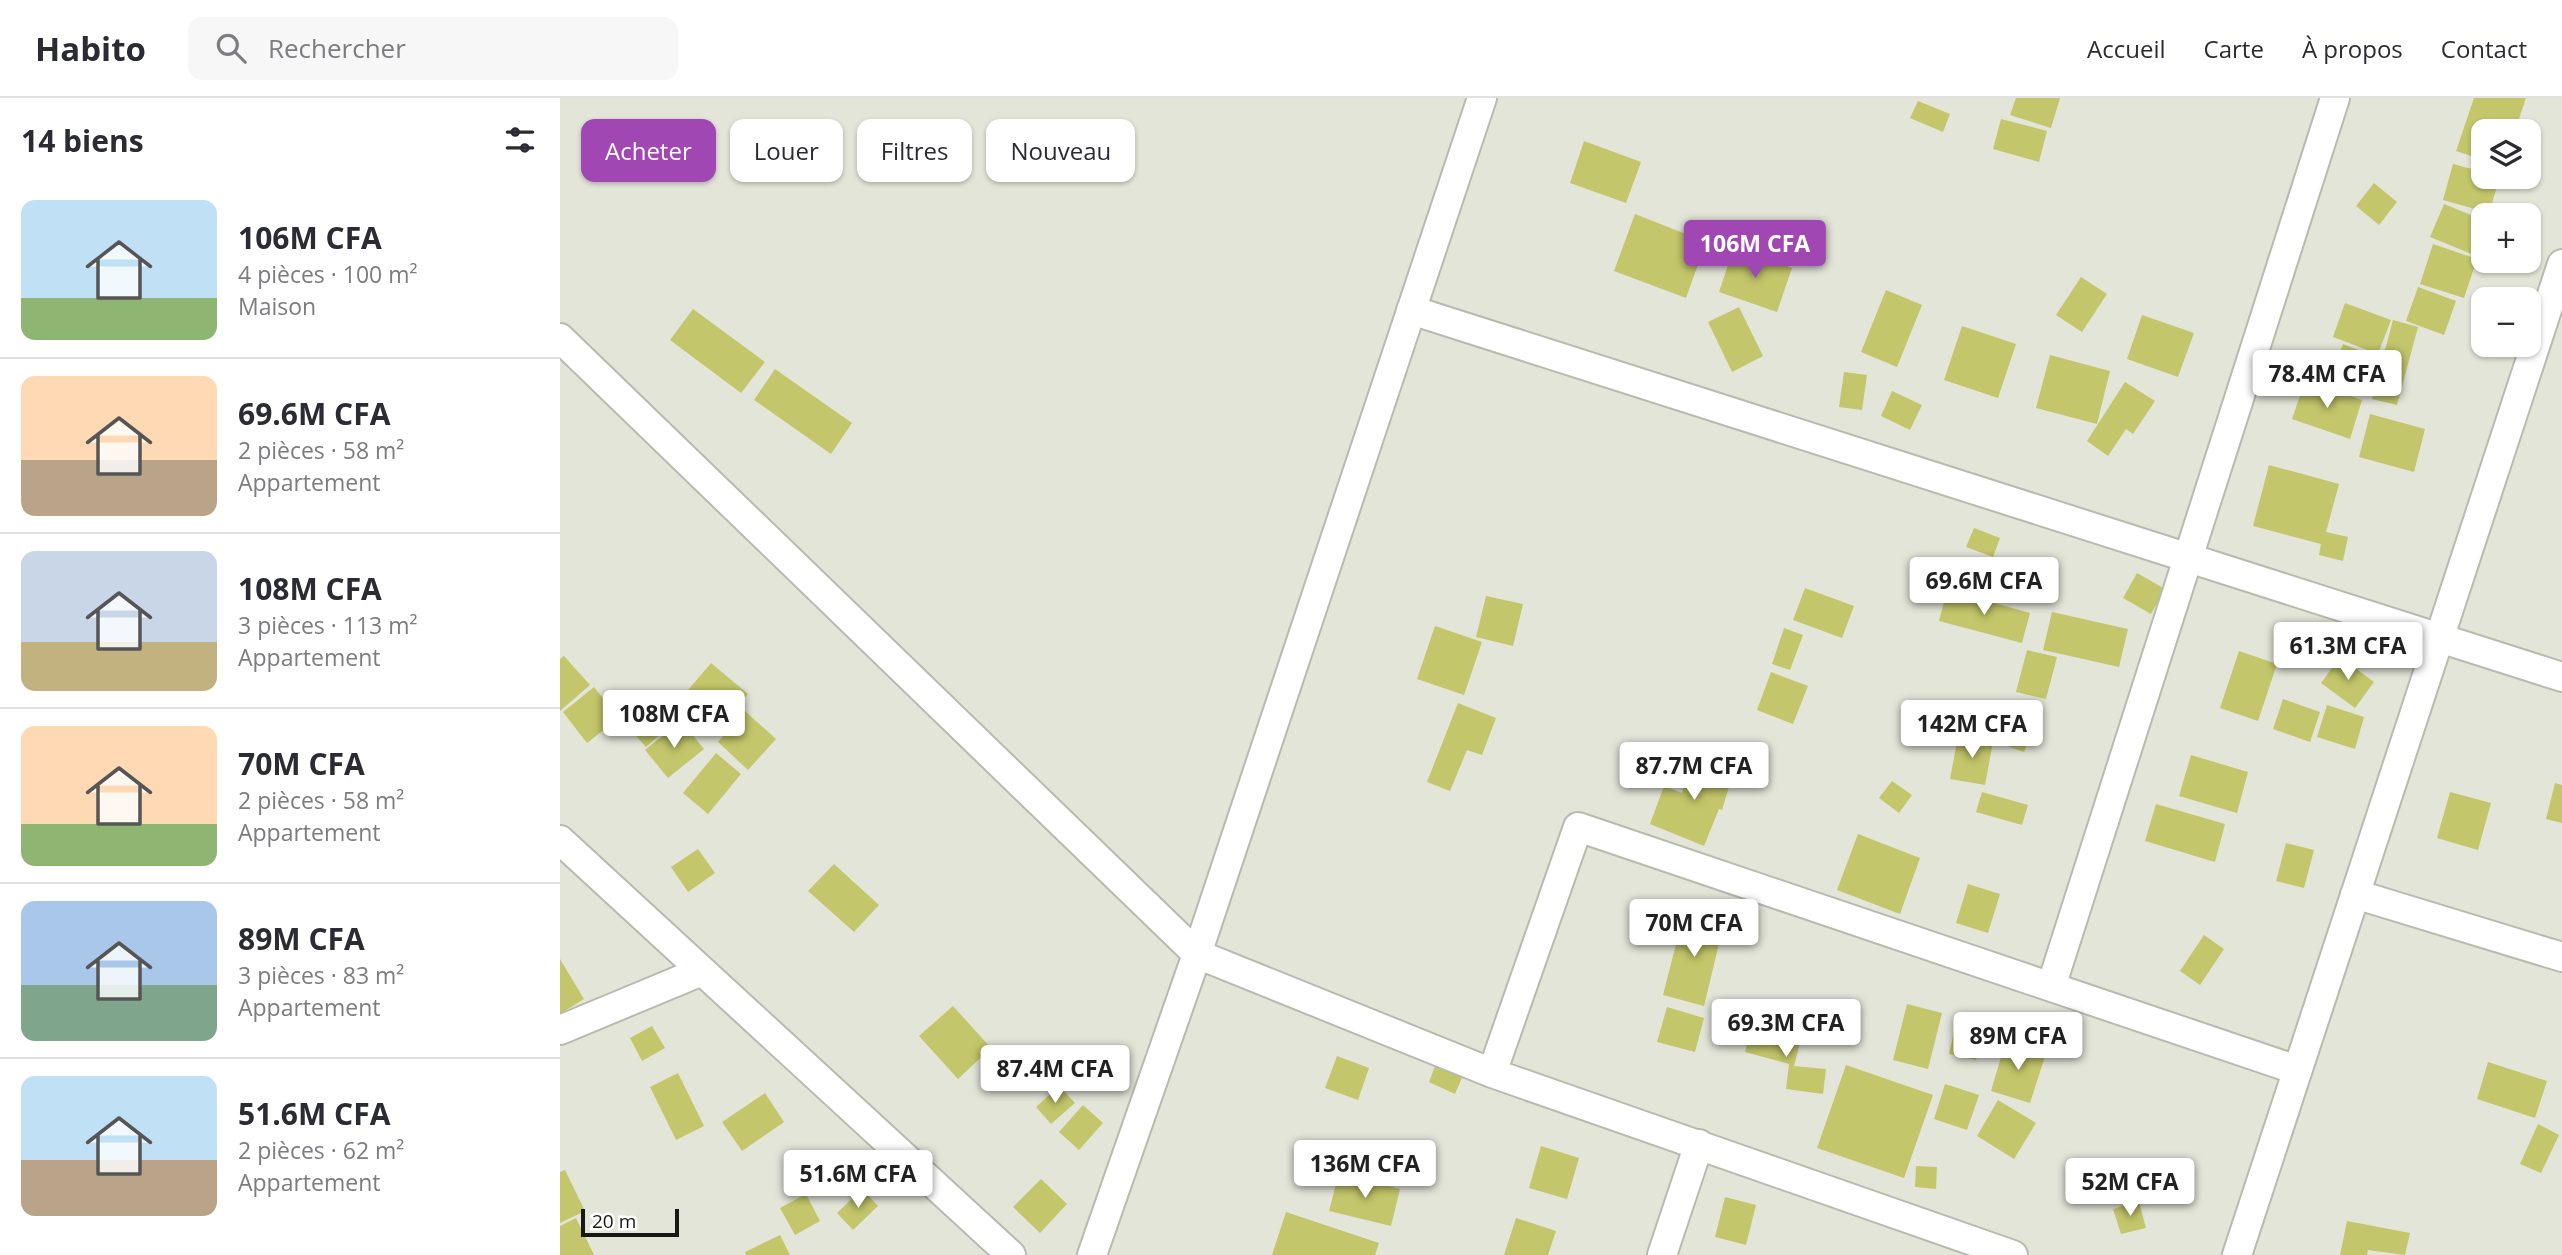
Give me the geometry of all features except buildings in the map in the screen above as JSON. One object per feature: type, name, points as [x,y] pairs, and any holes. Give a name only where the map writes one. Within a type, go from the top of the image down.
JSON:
[{"type":"street","points":[[1092,1255],[1197,954],[1482,98]]},
{"type":"street","points":[[2051,987],[2335,98]]},
{"type":"street","points":[[2237,1255],[2562,264]]},
{"type":"street","points":[[1411,310],[2562,677]]},
{"type":"street","points":[[560,338],[1197,954],[1492,1073],[2013,1255]]},
{"type":"street","points":[[1492,1073],[1577,827],[2297,1070]]},
{"type":"street","points":[[560,840],[1011,1255]]},
{"type":"street","points":[[2355,894],[2562,957]]},
{"type":"street","points":[[560,1030],[702,971]]},
{"type":"street","points":[[1662,1255],[1699,1144]]}]
